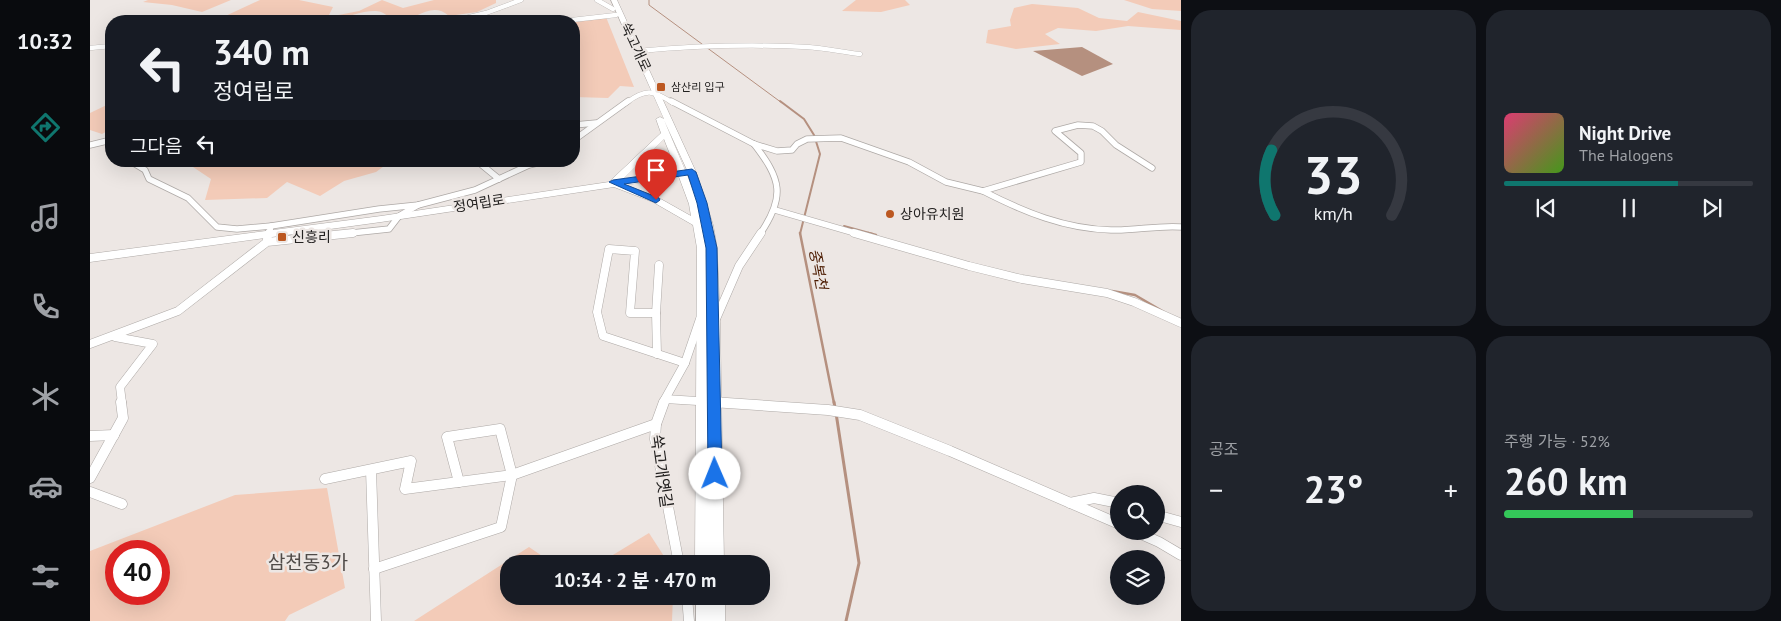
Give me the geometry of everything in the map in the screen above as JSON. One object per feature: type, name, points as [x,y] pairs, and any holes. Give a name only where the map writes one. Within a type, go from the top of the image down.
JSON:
[{"type":"street","points":[[478,15],[520,0]]},
{"type":"street","points":[[597,0],[613,6]]},
{"type":"street","points":[[580,16],[613,6]]},
{"type":"street","name":"쑥고개로","points":[[613,6],[638,51],[666,133],[702,203],[712,248],[716,555]]},
{"type":"street","name":"쑥고개로","points":[[613,6],[653,92],[687,173],[702,248],[703,555]]},
{"type":"street","points":[[638,51],[682,47],[795,46],[860,54]]},
{"type":"street","points":[[90,48],[105,47]]},
{"type":"street","points":[[580,136],[638,94],[653,92],[754,144],[777,152],[792,150],[797,144],[812,139],[841,138],[909,162],[946,182],[983,191],[1026,212],[1072,226],[1109,230],[1181,227]]},
{"type":"street","points":[[580,125],[596,124]]},
{"type":"street","points":[[983,191],[1082,162],[1081,153],[1056,131],[1078,125],[1093,126],[1116,145],[1152,168]]},
{"type":"street","points":[[666,133],[613,182],[656,200],[698,224]]},
{"type":"street","points":[[90,145],[105,141]]},
{"type":"street","points":[[714,323],[742,261],[775,210],[778,195],[777,179],[772,167],[754,144]]},
{"type":"street","name":"정여립로","points":[[140,167],[145,170],[149,179],[170,188],[192,202],[205,213],[214,226],[268,234],[379,209],[418,205],[475,190],[525,167]]},
{"type":"street","points":[[484,167],[499,179]]},
{"type":"street","name":"정여립로","points":[[90,258],[399,216],[613,182],[687,173]]},
{"type":"street","points":[[399,216],[418,205]]},
{"type":"street","points":[[775,210],[995,272],[1107,293],[1134,302],[1181,323]]},
{"type":"street","points":[[90,344],[178,311],[268,234]]},
{"type":"street","points":[[656,313],[630,313],[634,251],[609,249],[597,312],[603,336],[685,363]]},
{"type":"street","points":[[657,354],[656,313],[660,265]]},
{"type":"street","name":"쑥고개옛길","points":[[677,555],[655,438],[656,424],[665,399],[685,363],[702,312]]},
{"type":"street","points":[[90,478],[123,418],[120,387],[153,344],[114,336]]},
{"type":"street","points":[[665,399],[828,410],[860,415],[950,450],[1110,520]]},
{"type":"street","points":[[325,480],[410,461],[404,489],[512,475],[656,424]]},
{"type":"street","points":[[374,569],[500,526],[512,475],[500,429],[448,437],[459,482]]},
{"type":"street","points":[[90,436],[114,435]]},
{"type":"street","points":[[371,470],[376,621]]},
{"type":"street","points":[[90,492],[122,504]]},
{"type":"street","points":[[1070,503],[1080,498],[1110,500]]},
{"type":"street","points":[[1165,517],[1181,522]]},
{"type":"street","points":[[1154,540],[1181,555]]},
{"type":"street","points":[[688,605],[689,621]]},
{"type":"street","points":[[704,605],[704,621]]},
{"type":"street","points":[[716,605],[717,621]]},
{"type":"shaded area","points":[[148,0],[231,0],[202,12],[172,5],[143,2]]},
{"type":"shaded area","points":[[260,0],[299,0],[333,7],[329,15],[228,15]]},
{"type":"shaded area","points":[[382,0],[403,8],[434,0],[496,0],[496,3],[477,12],[456,15],[447,15],[436,10],[418,15],[386,15],[376,11],[338,15],[359,11]]},
{"type":"shaded area","points":[[856,0],[905,0],[910,5],[881,12],[842,11]]},
{"type":"shaded area","points":[[1124,0],[1181,0],[1181,11],[1152,9]]},
{"type":"shaded area","points":[[1032,4],[1078,8],[1099,18],[1127,21],[1138,12],[1181,21],[1181,30],[1128,26],[1096,31],[1058,28],[1045,34],[1060,44],[1016,49],[986,43],[988,30],[1011,26],[1010,20],[1014,8]]},
{"type":"shaded area","points":[[606,17],[634,87],[620,86],[608,98],[580,97],[580,21]]},
{"type":"shaded area","points":[[1082,47],[1113,64],[1082,76],[1033,51]]},
{"type":"shaded area","points":[[105,106],[105,132],[102,134],[90,130],[90,113]]},
{"type":"shaded area","points":[[193,167],[383,167],[376,172],[344,181],[320,196],[287,182],[267,198],[205,200],[211,179]]},
{"type":"shaded area","points":[[327,488],[345,588],[289,615],[285,621],[90,621],[90,551],[105,545],[105,605],[170,605],[170,540],[118,540],[235,495]]},
{"type":"shaded area","points":[[649,533],[663,555],[613,555]]},
{"type":"shaded area","points":[[529,547],[541,555],[517,555]]},
{"type":"shaded area","points":[[500,566],[500,605],[673,605],[672,621],[414,621]]},
{"type":"waterway","name":"중복천","points":[[649,0],[649,5],[782,103]]},
{"type":"waterway","name":"중복천","points":[[780,101],[804,119],[814,135],[820,154],[800,234]]},
{"type":"waterway","points":[[844,226],[873,234]]},
{"type":"waterway","points":[[868,233],[876,235]]},
{"type":"waterway","name":"중복천","points":[[800,234],[834,403]]},
{"type":"waterway","points":[[1112,291],[1135,295],[1164,312]]},
{"type":"waterway","name":"중복천","points":[[834,402],[835,408]]},
{"type":"waterway","name":"중복천","points":[[836,413],[859,563],[846,621]]},
{"type":"place","name":"삼산리 입구","points":[[661,87]]},
{"type":"place","name":"상아유치원","points":[[890,214]]},
{"type":"place","name":"신흥리","points":[[282,237]]},
{"type":"district","name":"삼천동3가","points":[[308,562]]},
{"type":"route","points":[[656,200],[613,182],[692,172],[708,225],[712,248],[715,474]]}]
